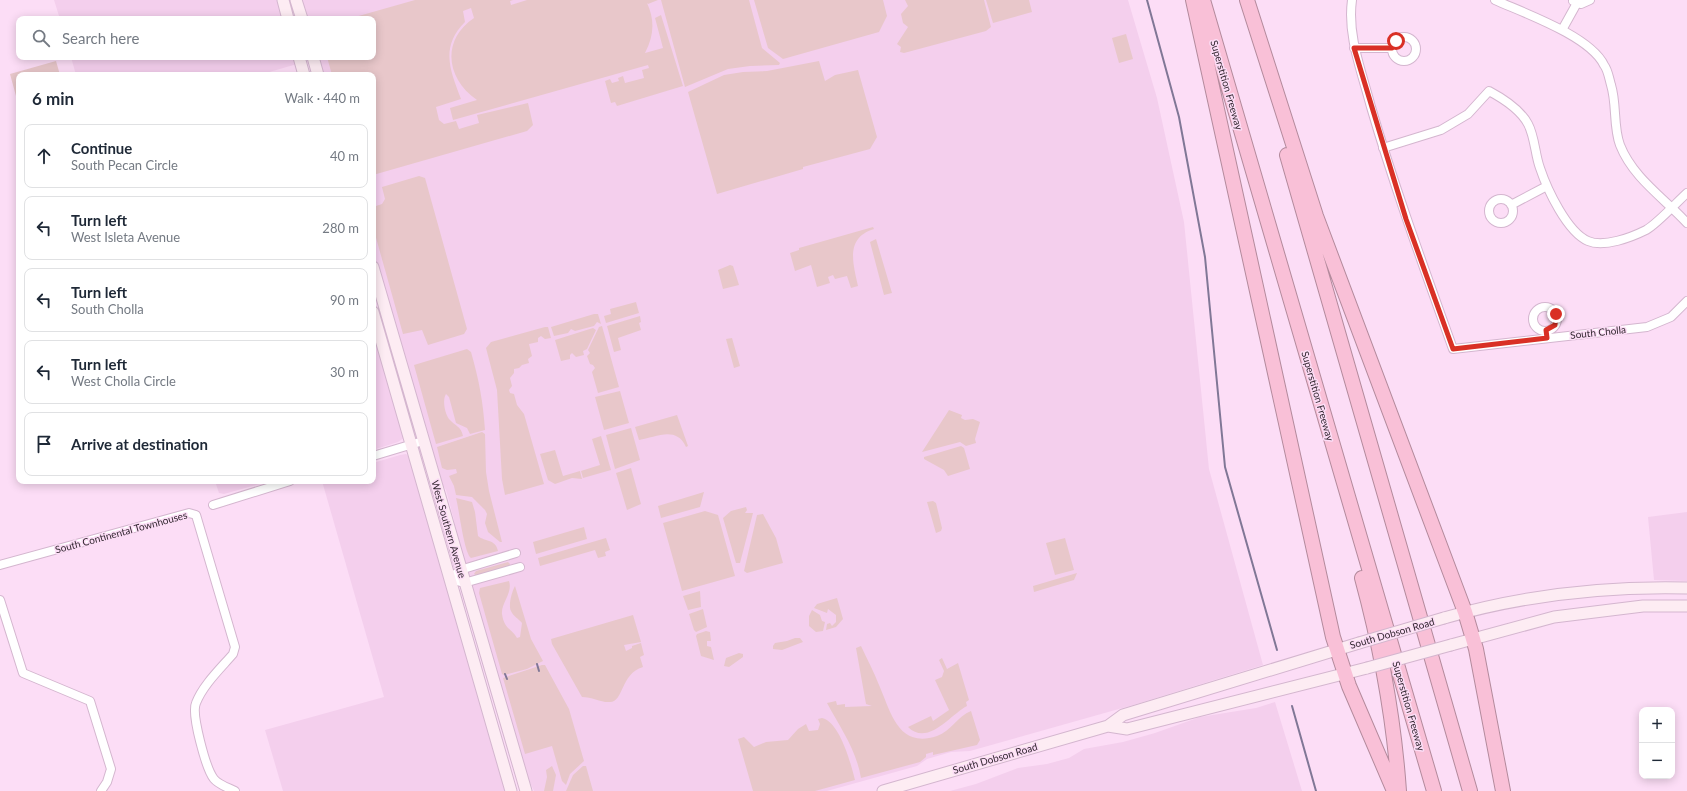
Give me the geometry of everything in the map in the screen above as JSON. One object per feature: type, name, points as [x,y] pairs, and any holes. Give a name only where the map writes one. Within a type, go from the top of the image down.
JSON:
[{"type":"highway","points":[[1193,0],[1308,530],[1336,648],[1360,711],[1394,791]]},
{"type":"highway","name":"Superstition Freeway","points":[[1203,0],[1434,791]]},
{"type":"highway","points":[[1242,0],[1470,791]]},
{"type":"highway","points":[[1247,0],[1316,216],[1465,612],[1473,638],[1503,791]]},
{"type":"highway","points":[[1318,395],[1335,484],[1376,634],[1389,705],[1399,791]]},
{"type":"main road","points":[[282,0],[287,16]]},
{"type":"main road","points":[[294,2],[301,16]]},
{"type":"main road","points":[[300,60],[303,72]]},
{"type":"main road","points":[[314,60],[317,72]]},
{"type":"main road","name":"West Southern Avenue","points":[[376,277],[460,570],[526,791]]},
{"type":"main road","name":"West Southern Avenue","points":[[376,322],[511,791]]},
{"type":"main road","name":"South Dobson Road","points":[[883,791],[1108,726],[1124,715],[1336,648],[1359,643],[1465,612],[1544,596],[1598,589],[1687,588]]},
{"type":"main road","name":"South Dobson Road","points":[[1108,726],[1127,729],[1345,674],[1529,622],[1583,612],[1643,606],[1687,606]]},
{"type":"main road","points":[[479,681],[483,682],[488,687],[497,717],[510,739]]},
{"type":"street","points":[[1352,0],[1350,15],[1354,48],[1383,148],[1441,130],[1468,114],[1490,91],[1508,101],[1529,124],[1539,168],[1547,186],[1571,227],[1588,241],[1601,243],[1627,238],[1648,229],[1687,193]]},
{"type":"street","points":[[1495,0],[1562,30],[1590,48],[1604,64],[1612,87],[1620,144],[1634,171],[1672,206],[1687,223]]},
{"type":"street","points":[[1562,30],[1575,2],[1585,4],[1590,0]]},
{"type":"street","points":[[1354,48],[1392,48]]},
{"type":"street","name":"South Cholla","points":[[1383,148],[1406,219],[1453,349],[1547,334],[1648,327],[1671,316],[1687,301]]},
{"type":"street","points":[[1511,205],[1547,186]]},
{"type":"street","points":[[376,455],[423,441]]},
{"type":"street","points":[[213,505],[280,484]]},
{"type":"street","name":"South Continental Townhouses","points":[[0,565],[189,513],[196,515],[235,647],[233,654],[201,693],[195,704],[194,714],[212,774],[221,784],[236,791]]},
{"type":"street","points":[[450,579],[460,570],[516,553]]},
{"type":"street","points":[[450,579],[464,583],[520,567]]},
{"type":"street","points":[[0,600],[23,673],[90,701],[111,769],[107,782],[101,791]]},
{"type":"shaded area","points":[[54,0],[279,0],[283,16],[59,16]]},
{"type":"shaded area","points":[[301,0],[1128,0],[1157,98],[1184,222],[1209,469],[1263,665],[1133,705],[970,751],[951,752],[927,759],[917,766],[827,791],[534,791],[523,768],[457,543],[454,520],[446,490],[436,474],[376,265],[376,72],[320,72],[317,60],[376,60],[376,16],[304,16]]},
{"type":"shaded area","points":[[415,0],[513,0],[510,1],[511,5],[527,0],[658,0],[648,4],[647,3],[650,9],[652,34],[645,53],[663,48],[655,18],[661,15],[683,86],[617,106],[615,102],[611,103],[605,81],[610,79],[612,83],[619,81],[618,78],[623,76],[625,83],[644,78],[642,70],[649,68],[648,65],[453,120],[450,108],[477,100],[459,81],[454,71],[452,59],[452,48],[456,37],[463,27],[474,18],[471,8],[463,11],[465,22],[457,31],[452,40],[450,50],[453,78],[461,99],[436,107],[439,120],[444,124],[456,121],[459,129],[479,123],[477,115],[528,103],[533,125],[527,131],[376,174],[376,72],[331,72],[328,60],[376,60],[376,16],[359,16]]},
{"type":"shaded area","points":[[661,0],[749,0],[762,48],[780,63],[779,65],[750,66],[728,69],[685,87]]},
{"type":"shaded area","points":[[754,0],[883,0],[887,16],[879,32],[783,59],[768,48]]},
{"type":"shaded area","points":[[905,0],[984,0],[991,27],[986,31],[904,53],[900,52],[901,47],[897,44],[908,27],[903,23],[901,14],[908,6]]},
{"type":"shaded area","points":[[986,0],[1029,0],[1032,12],[993,23]]},
{"type":"shaded area","points":[[1126,34],[1133,59],[1119,63],[1112,38]]},
{"type":"shaded area","points":[[72,60],[296,60],[297,64],[269,72],[75,72]]},
{"type":"shaded area","points":[[56,61],[59,72],[17,72]]},
{"type":"shaded area","points":[[819,61],[825,81],[835,75],[858,70],[877,137],[870,149],[803,167],[803,169],[717,194],[688,92],[724,75],[743,72],[767,71]]},
{"type":"shaded area","points":[[16,72],[16,96],[10,74]]},
{"type":"shaded area","points":[[419,176],[425,178],[467,329],[464,334],[428,345],[422,330],[403,334],[376,238],[376,206],[382,204],[385,199],[382,187]]},
{"type":"shaded area","points":[[873,227],[874,229],[865,233],[859,238],[853,252],[854,269],[858,286],[851,288],[847,276],[835,279],[833,275],[828,277],[830,283],[817,287],[811,265],[795,271],[790,253],[799,250],[799,248]]},
{"type":"shaded area","points":[[876,239],[892,293],[884,295],[870,242]]},
{"type":"shaded area","points":[[730,265],[733,266],[739,285],[723,289],[718,270]]},
{"type":"shaded area","points":[[636,302],[639,313],[606,323],[604,316],[611,314],[610,309]]},
{"type":"shaded area","points":[[598,314],[601,324],[597,322],[594,326],[575,331],[571,329],[568,333],[554,336],[551,327]]},
{"type":"shaded area","points":[[640,316],[641,322],[639,323],[641,330],[618,338],[621,350],[614,352],[607,326]]},
{"type":"shaded area","points":[[602,326],[619,387],[598,393],[592,372],[595,368],[590,364],[587,356],[590,353],[588,350],[599,327]]},
{"type":"shaded area","points":[[548,327],[551,338],[545,339],[541,336],[538,338],[538,342],[529,344],[532,356],[528,359],[529,363],[514,369],[514,373],[510,378],[512,386],[509,390],[510,393],[514,394],[517,405],[524,414],[544,484],[505,495],[502,479],[497,390],[486,348],[491,342]]},
{"type":"shaded area","points":[[593,328],[596,330],[587,349],[583,351],[584,355],[576,357],[572,353],[570,355],[570,359],[561,361],[555,340]]},
{"type":"shaded area","points":[[376,335],[404,438],[398,442],[376,449]]},
{"type":"shaded area","points":[[732,338],[740,366],[734,368],[726,339]]},
{"type":"shaded area","points":[[467,349],[471,352],[478,381],[485,430],[470,434],[467,428],[456,423],[449,397],[446,394],[444,407],[446,414],[449,419],[458,426],[463,436],[436,444],[414,365]]},
{"type":"shaded area","points":[[620,391],[629,423],[604,430],[595,397]]},
{"type":"shaded area","points":[[949,410],[962,415],[961,418],[965,420],[973,419],[980,422],[975,439],[976,443],[966,446],[960,442],[922,452]]},
{"type":"shaded area","points":[[677,415],[688,446],[686,447],[682,440],[677,436],[665,434],[639,440],[635,427]]},
{"type":"shaded area","points":[[631,428],[640,460],[615,469],[606,435]]},
{"type":"shaded area","points":[[482,432],[485,434],[486,472],[489,491],[502,542],[488,532],[485,523],[487,514],[485,510],[472,497],[456,495],[454,486],[449,476],[457,473],[456,469],[447,470],[442,468],[437,447]]},
{"type":"shaded area","points":[[601,436],[611,470],[583,478],[581,471],[600,465],[592,439]]},
{"type":"shaded area","points":[[961,446],[964,448],[970,469],[948,476],[944,470],[924,459],[924,457]]},
{"type":"shaded area","points":[[555,450],[563,476],[580,471],[582,479],[572,478],[555,484],[548,480],[540,454]]},
{"type":"shaded area","points":[[406,454],[411,458],[501,769],[505,791],[283,791],[265,730],[384,697],[323,484],[376,484],[376,462]]},
{"type":"shaded area","points":[[631,468],[641,504],[627,510],[616,473]]},
{"type":"shaded area","points":[[216,484],[259,484],[224,494],[219,493]]},
{"type":"shaded area","points":[[704,492],[700,507],[661,518],[658,506]]},
{"type":"shaded area","points":[[456,498],[472,502],[475,512],[478,536],[495,544],[498,551],[471,558],[468,554],[464,540]]},
{"type":"shaded area","points":[[933,501],[936,503],[942,528],[941,531],[936,533],[927,502]]},
{"type":"shaded area","points":[[746,507],[747,510],[745,513],[753,513],[740,563],[736,563],[723,518],[731,511]]},
{"type":"shaded area","points":[[705,511],[718,515],[735,576],[682,591],[663,523]]},
{"type":"shaded area","points":[[1687,512],[1687,581],[1654,580],[1648,517]]},
{"type":"shaded area","points":[[763,514],[776,538],[783,563],[747,573],[744,571],[757,515]]},
{"type":"shaded area","points":[[584,527],[587,539],[536,554],[533,542]]},
{"type":"shaded area","points":[[606,538],[610,550],[605,552],[606,556],[598,558],[595,550],[540,566],[538,558]]},
{"type":"shaded area","points":[[1065,538],[1074,570],[1055,575],[1046,543]]},
{"type":"shaded area","points":[[508,562],[510,564],[509,567],[477,576],[474,574],[476,571]]},
{"type":"shaded area","points":[[1077,573],[1074,580],[1034,592],[1033,586]]},
{"type":"shaded area","points":[[509,581],[509,590],[502,610],[504,623],[517,638],[520,637],[522,623],[510,609],[511,598],[515,586],[531,639],[543,661],[527,669],[504,675],[502,674],[479,593],[480,588]]},
{"type":"shaded area","points":[[700,591],[701,607],[688,610],[683,596]]},
{"type":"shaded area","points":[[837,598],[843,619],[836,627],[826,630],[827,624],[830,623],[832,626],[836,622],[836,615],[828,609],[827,613],[814,608],[817,604]]},
{"type":"shaded area","points":[[703,609],[707,627],[696,632],[689,614]]},
{"type":"shaded area","points":[[812,610],[820,615],[822,621],[825,622],[823,631],[816,632],[809,626],[809,616]]},
{"type":"shaded area","points":[[633,615],[641,642],[624,645],[626,651],[632,648],[632,646],[641,643],[644,655],[640,657],[643,667],[630,675],[618,698],[614,701],[607,702],[582,697],[552,644],[551,639]]},
{"type":"shaded area","points":[[706,631],[710,632],[711,641],[707,641],[707,646],[711,647],[714,660],[701,656],[696,636],[697,634]]},
{"type":"shaded area","points":[[800,638],[803,642],[782,650],[773,649],[775,643]]},
{"type":"shaded area","points":[[861,646],[892,716],[898,726],[905,733],[913,737],[924,739],[937,736],[946,731],[966,713],[971,711],[980,740],[977,745],[933,755],[933,752],[926,754],[926,757],[920,762],[861,778],[852,748],[827,703],[836,701],[837,705],[845,704],[845,707],[872,706],[866,704],[856,648]]},
{"type":"shaded area","points":[[739,653],[743,654],[743,657],[729,667],[724,666],[726,658]]},
{"type":"shaded area","points":[[942,658],[947,669],[958,663],[969,700],[966,702],[967,706],[939,727],[923,733],[916,732],[908,727],[931,716],[933,721],[949,710],[935,680],[942,677],[944,671],[939,660]]},
{"type":"shaded area","points":[[545,665],[569,709],[584,761],[570,774],[566,785],[562,781],[552,746],[525,754],[503,678]]},
{"type":"shaded area","points":[[1275,702],[1302,791],[950,791],[976,784],[1018,768],[1047,764],[1069,758],[1084,749],[1123,742],[1155,733],[1200,717],[1256,708]]},
{"type":"shaded area","points":[[822,718],[834,727],[844,744],[855,780],[815,791],[753,791],[738,739],[744,737],[754,747],[766,742],[788,740],[798,729],[806,724],[809,731],[818,730],[820,724],[818,719]]},
{"type":"shaded area","points":[[552,766],[556,775],[553,791],[544,791],[547,777],[546,770]]},
{"type":"shaded area","points":[[583,766],[586,766],[593,791],[566,791],[573,775]]},
{"type":"waterway","points":[[1147,0],[1179,117],[1205,257],[1225,467],[1277,650]]},
{"type":"waterway","points":[[537,664],[539,671]]},
{"type":"waterway","points":[[505,674],[507,679]]},
{"type":"waterway","points":[[1292,706],[1316,791]]},
{"type":"route","points":[[1396,41],[1392,48],[1354,48],[1383,148],[1406,219],[1453,349],[1547,338],[1546,330],[1555,325],[1556,314]]}]
